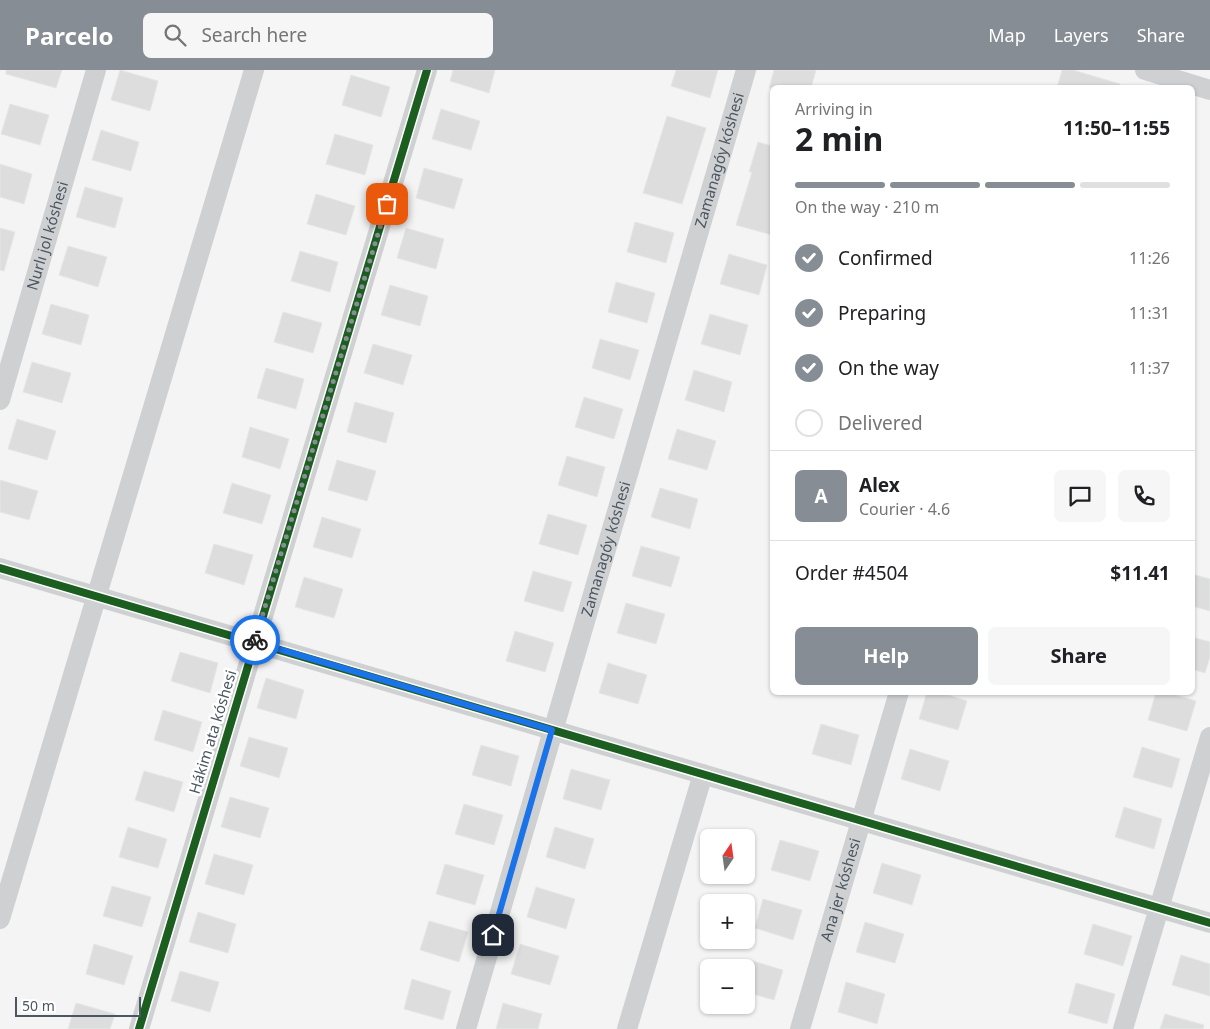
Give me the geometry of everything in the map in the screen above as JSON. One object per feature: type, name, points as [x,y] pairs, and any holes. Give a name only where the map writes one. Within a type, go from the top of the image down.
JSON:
[{"type":"street","name":"Nurlı jol kóshesi","points":[[0,400],[96,70]]},
{"type":"street","points":[[0,919],[254,70]]},
{"type":"street","name":"Hákim ata kóshesi","points":[[139,1029],[427,70]]},
{"type":"street","name":"Zamanagóy kóshesi","points":[[466,1029],[746,70]]},
{"type":"street","points":[[1145,70],[1194,85]]},
{"type":"street","points":[[1195,85],[1210,90]]},
{"type":"street","points":[[0,568],[1210,923]]},
{"type":"street","name":"Ana jer kóshesi","points":[[800,1029],[898,695]]},
{"type":"street","points":[[1124,1029],[1210,737]]},
{"type":"street","points":[[627,1029],[703,774]]},
{"type":"building","points":[[6,70],[62,70],[56,88],[6,74]]},
{"type":"building","points":[[120,70],[158,81],[150,111],[111,100]]},
{"type":"building","points":[[453,70],[495,70],[489,93],[450,81]]},
{"type":"building","points":[[676,70],[718,70],[710,98],[671,86]]},
{"type":"building","points":[[774,70],[816,70],[812,85],[770,85],[769,88]]},
{"type":"building","points":[[1062,70],[1073,70],[1120,84],[1120,85],[1058,85]]},
{"type":"building","points":[[351,75],[390,87],[381,117],[342,105]]},
{"type":"building","points":[[10,104],[49,115],[40,145],[1,134]]},
{"type":"building","points":[[441,109],[480,121],[471,150],[432,139]]},
{"type":"building","points":[[667,116],[706,128],[682,204],[643,193]]},
{"type":"building","points":[[101,130],[139,142],[131,171],[92,160]]},
{"type":"building","points":[[335,134],[373,145],[365,175],[326,164]]},
{"type":"building","points":[[758,142],[770,145],[770,234],[736,225],[752,172],[749,172]]},
{"type":"building","points":[[0,164],[32,174],[24,204],[0,197]]},
{"type":"building","points":[[424,168],[463,179],[454,209],[416,198]]},
{"type":"building","points":[[85,187],[123,198],[115,228],[76,217]]},
{"type":"building","points":[[316,194],[355,206],[346,235],[307,224]]},
{"type":"building","points":[[635,222],[674,233],[666,263],[627,252]]},
{"type":"building","points":[[0,228],[15,232],[4,271],[0,270]]},
{"type":"building","points":[[406,228],[444,239],[436,269],[397,258]]},
{"type":"building","points":[[68,246],[107,257],[98,287],[59,275]]},
{"type":"building","points":[[300,251],[338,262],[330,292],[291,281]]},
{"type":"building","points":[[729,254],[767,265],[759,295],[720,284]]},
{"type":"building","points":[[616,282],[655,293],[647,323],[608,312]]},
{"type":"building","points":[[390,285],[428,296],[420,326],[381,315]]},
{"type":"building","points":[[51,304],[89,315],[81,345],[42,334]]},
{"type":"building","points":[[283,312],[322,323],[313,353],[274,342]]},
{"type":"building","points":[[710,314],[748,325],[740,355],[701,344]]},
{"type":"building","points":[[600,339],[639,350],[630,380],[592,368]]},
{"type":"building","points":[[373,344],[412,355],[403,385],[364,373]]},
{"type":"building","points":[[32,362],[71,373],[62,403],[23,392]]},
{"type":"building","points":[[266,368],[304,379],[296,409],[257,398]]},
{"type":"building","points":[[694,370],[732,382],[724,412],[685,400]]},
{"type":"building","points":[[584,397],[623,409],[614,439],[575,427]]},
{"type":"building","points":[[355,402],[394,413],[386,443],[347,432]]},
{"type":"building","points":[[17,419],[56,431],[47,460],[8,449]]},
{"type":"building","points":[[250,427],[289,439],[280,469],[242,457]]},
{"type":"building","points":[[677,429],[716,441],[707,470],[668,459]]},
{"type":"building","points":[[567,456],[605,467],[597,497],[558,485]]},
{"type":"building","points":[[337,460],[376,471],[367,501],[328,490]]},
{"type":"building","points":[[0,480],[38,491],[29,520],[0,512]]},
{"type":"building","points":[[232,483],[271,495],[262,524],[223,513]]},
{"type":"building","points":[[660,488],[698,499],[690,529],[651,517]]},
{"type":"building","points":[[548,514],[587,525],[578,555],[539,544]]},
{"type":"building","points":[[322,517],[361,529],[352,558],[313,547]]},
{"type":"building","points":[[214,544],[253,555],[244,585],[205,573]]},
{"type":"building","points":[[641,546],[680,557],[671,587],[632,576]]},
{"type":"building","points":[[533,571],[572,582],[563,612],[524,601]]},
{"type":"building","points":[[1195,575],[1210,579],[1210,611],[1195,607]]},
{"type":"building","points":[[304,577],[343,589],[334,618],[295,607]]},
{"type":"building","points":[[626,603],[665,614],[656,644],[617,633]]},
{"type":"building","points":[[515,631],[554,643],[545,672],[506,661]]},
{"type":"building","points":[[1195,638],[1210,642],[1210,657],[1205,673],[1195,670]]},
{"type":"building","points":[[180,652],[218,663],[210,693],[171,681]]},
{"type":"building","points":[[608,663],[647,675],[638,704],[599,693]]},
{"type":"building","points":[[266,678],[304,690],[296,719],[257,708]]},
{"type":"building","points":[[926,695],[948,695],[967,701],[958,730],[919,719]]},
{"type":"building","points":[[1155,695],[1175,695],[1196,701],[1187,731],[1148,720]]},
{"type":"building","points":[[163,710],[202,722],[193,752],[154,740]]},
{"type":"building","points":[[821,724],[859,735],[851,765],[812,754]]},
{"type":"building","points":[[249,737],[288,748],[279,778],[240,766]]},
{"type":"building","points":[[481,745],[519,756],[511,786],[472,775]]},
{"type":"building","points":[[1142,747],[1180,759],[1172,788],[1133,777]]},
{"type":"building","points":[[910,749],[949,761],[940,791],[901,779]]},
{"type":"building","points":[[571,769],[610,780],[601,810],[563,799]]},
{"type":"building","points":[[144,771],[183,782],[174,812],[135,800]]},
{"type":"building","points":[[230,797],[269,808],[260,838],[221,827]]},
{"type":"building","points":[[464,804],[503,815],[494,845],[455,834]]},
{"type":"building","points":[[1124,807],[1162,819],[1154,849],[1115,837]]},
{"type":"building","points":[[128,827],[167,839],[158,868],[119,857]]},
{"type":"building","points":[[555,827],[594,839],[585,869],[546,857]]},
{"type":"building","points":[[780,840],[819,851],[810,881],[771,870]]},
{"type":"building","points":[[214,854],[253,865],[244,895],[205,884]]},
{"type":"building","points":[[882,863],[921,875],[912,905],[873,893]]},
{"type":"building","points":[[445,864],[484,875],[475,905],[436,894]]},
{"type":"building","points":[[112,886],[151,897],[142,927],[103,916]]},
{"type":"building","points":[[536,887],[575,899],[566,929],[527,917]]},
{"type":"building","points":[[763,899],[802,910],[793,940],[755,928]]},
{"type":"building","points":[[198,912],[236,924],[228,953],[189,942]]},
{"type":"building","points":[[429,921],[468,932],[459,962],[420,950]]},
{"type":"building","points":[[865,922],[904,934],[895,963],[856,952]]},
{"type":"building","points":[[1093,924],[1132,936],[1123,966],[1084,954]]},
{"type":"building","points":[[94,944],[133,956],[124,985],[86,974]]},
{"type":"building","points":[[520,944],[559,956],[550,985],[511,974]]},
{"type":"building","points":[[1181,955],[1210,964],[1210,996],[1172,985]]},
{"type":"building","points":[[755,962],[783,970],[774,1000],[755,995]]},
{"type":"building","points":[[180,971],[219,982],[210,1012],[171,1001]]},
{"type":"building","points":[[412,979],[451,991],[443,1020],[404,1009]]},
{"type":"building","points":[[846,982],[885,994],[877,1024],[838,1012]]},
{"type":"building","points":[[1076,983],[1115,994],[1107,1024],[1068,1013]]},
{"type":"building","points":[[76,1003],[115,1014],[110,1029],[68,1029]]},
{"type":"building","points":[[503,1003],[542,1014],[538,1029],[496,1029]]},
{"type":"building","points":[[1165,1014],[1204,1025],[1203,1029],[1160,1029]]},
{"type":"cycle path","points":[[139,1029],[427,70]]},
{"type":"cycle path","points":[[0,568],[1210,923]]},
{"type":"way so far","points":[[255,640],[387,204]]},
{"type":"route","points":[[255,640],[255,642],[552,730],[493,935]]}]
